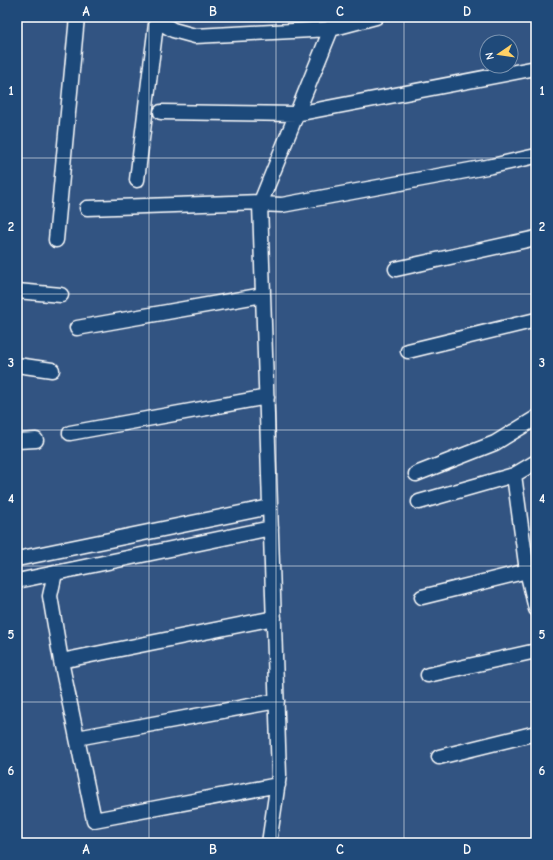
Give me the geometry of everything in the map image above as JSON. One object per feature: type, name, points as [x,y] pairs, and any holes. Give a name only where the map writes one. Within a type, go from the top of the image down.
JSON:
[{"type":"street","points":[[56,240],[77,17]]},
{"type":"street","points":[[137,180],[156,24],[159,18],[161,22],[173,30],[195,36],[333,23],[376,17]]},
{"type":"street","points":[[269,843],[280,775],[260,203],[333,23]]},
{"type":"street","points":[[161,112],[296,114],[536,68]]},
{"type":"street","points":[[87,208],[260,203],[282,205],[492,166],[536,156]]},
{"type":"street","points":[[396,269],[536,238]]},
{"type":"street","points":[[17,291],[61,295]]},
{"type":"street","points":[[77,328],[263,295]]},
{"type":"street","points":[[408,351],[536,320]]},
{"type":"street","points":[[17,366],[52,370]]},
{"type":"street","points":[[70,433],[266,397]]},
{"type":"street","points":[[416,474],[495,443],[536,418]]},
{"type":"street","points":[[17,441],[36,440]]},
{"type":"street","points":[[419,502],[514,475],[536,462]]},
{"type":"street","points":[[514,475],[527,571],[536,609]]},
{"type":"street","points":[[17,560],[270,507]]},
{"type":"street","points":[[17,580],[271,528]]},
{"type":"street","points":[[422,597],[527,571]]},
{"type":"street","points":[[55,572],[50,596],[61,661],[94,820],[278,785]]},
{"type":"street","points":[[61,661],[274,618]]},
{"type":"street","points":[[428,675],[536,651]]},
{"type":"street","points":[[77,738],[277,701]]},
{"type":"street","points":[[439,758],[536,733]]}]
